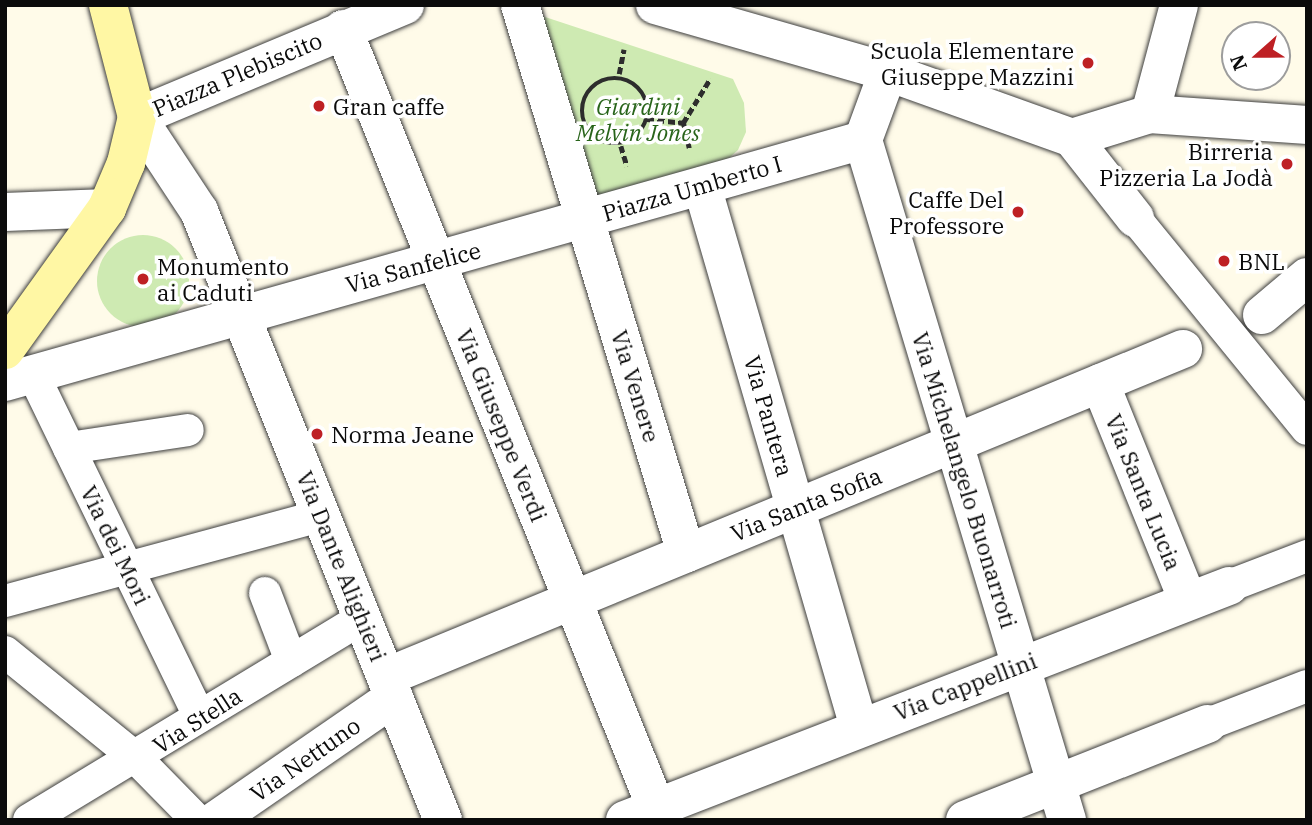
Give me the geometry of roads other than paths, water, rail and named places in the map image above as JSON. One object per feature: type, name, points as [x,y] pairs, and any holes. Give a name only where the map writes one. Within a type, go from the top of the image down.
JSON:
[{"type":"main road","name":"Piazza Plebiscito","points":[[108,5],[137,117]]},
{"type":"main road","points":[[14,369],[107,208],[137,117]]},
{"type":"street","name":"Piazza Plebiscito","points":[[137,117],[405,5]]},
{"type":"street","name":"Piazza Umberto I","points":[[520,5],[586,219],[698,171],[863,140]]},
{"type":"street","points":[[655,5],[888,72],[1072,138],[1135,218],[1240,328],[1307,429]]},
{"type":"street","points":[[1150,114],[1179,5]]},
{"type":"street","name":"Via Giuseppe Verdi","points":[[343,29],[572,600],[648,816]]},
{"type":"street","points":[[863,140],[888,72]]},
{"type":"street","points":[[1072,138],[1150,114],[1307,125]]},
{"type":"street","name":"Via Dante Alighieri","points":[[137,117],[199,211],[443,820]]},
{"type":"street","name":"Via Michelangelo Buonarroti","points":[[863,140],[1067,820]]},
{"type":"street","name":"Via Pantera","points":[[698,171],[859,727]]},
{"type":"street","points":[[5,212],[107,208]]},
{"type":"street","name":"Via Sanfelice","points":[[14,369],[437,262],[586,219]]},
{"type":"street","name":"Via Venere","points":[[586,219],[686,553]]},
{"type":"street","points":[[1240,328],[1307,277]]},
{"type":"street","name":"Via Santa Sofia","points":[[390,687],[572,600],[1240,328]]},
{"type":"street","name":"Via dei Mori","points":[[14,369],[69,447],[128,573],[200,716]]},
{"type":"street","name":"Via Santa Lucia","points":[[1100,383],[1188,601]]},
{"type":"street","points":[[69,447],[188,430]]},
{"type":"street","points":[[5,601],[128,573],[321,516]]},
{"type":"street","name":"Via Cappellini","points":[[648,816],[859,727],[1307,556]]},
{"type":"street","points":[[265,593],[291,661]]},
{"type":"street","name":"Via Stella","points":[[29,820],[137,759],[200,716],[363,618]]},
{"type":"street","points":[[5,652],[137,759],[218,818]]},
{"type":"street","points":[[965,820],[1307,686]]},
{"type":"street","name":"Via Nettuno","points":[[218,818],[390,687]]},
{"type":"place","name":"Scuola Elementare Giuseppe Mazzini","points":[[1088,63]]},
{"type":"place","name":"Gran caffe","points":[[319,106]]},
{"type":"place","name":"Birreria Pizzeria La Jodà","points":[[1287,164]]},
{"type":"place","name":"Caffe Del Professore","points":[[1018,212]]},
{"type":"place","name":"BNL","points":[[1224,261]]},
{"type":"place","name":"Monumento ai Caduti","points":[[143,279]]},
{"type":"place","name":"Norma Jeane","points":[[317,434]]},
{"type":"park label","name":"Giardini Melvin Jones","points":[[638,119]]}]
